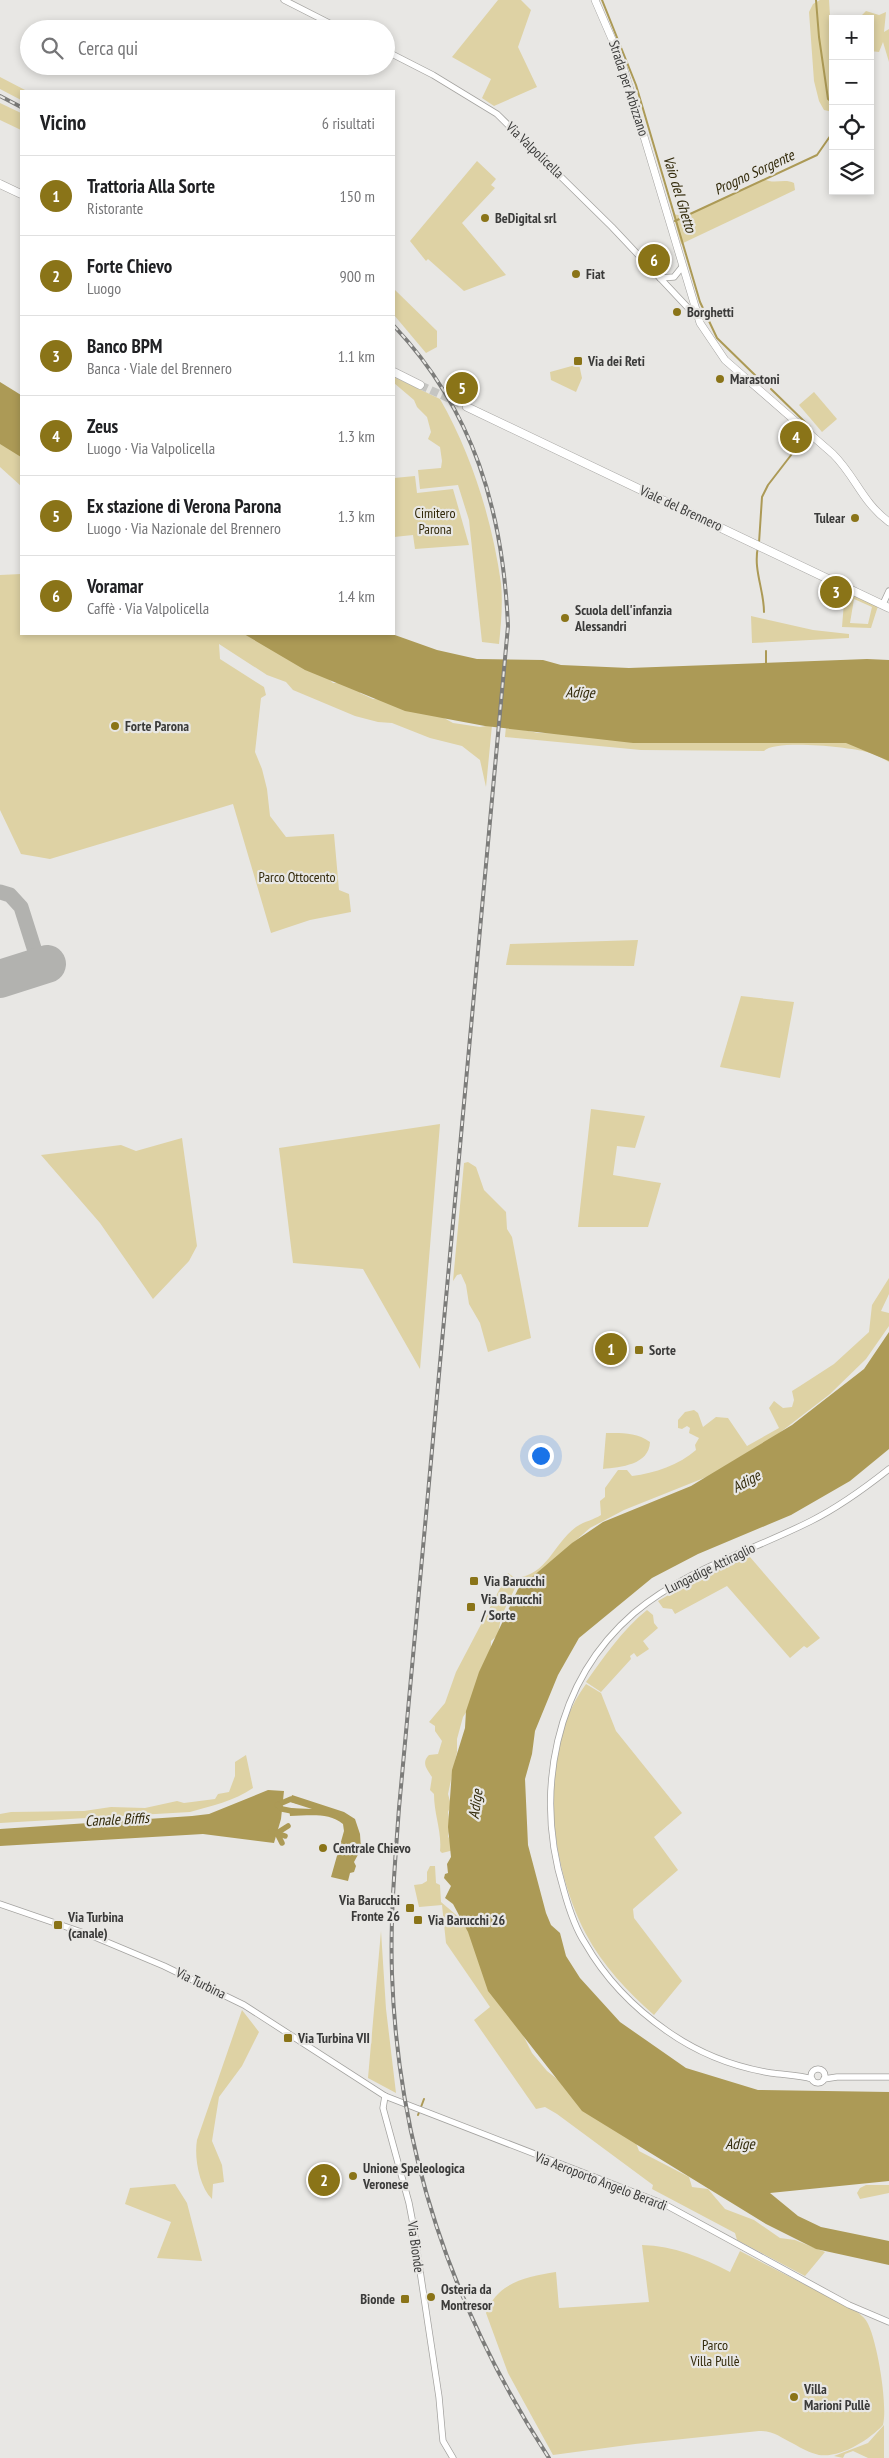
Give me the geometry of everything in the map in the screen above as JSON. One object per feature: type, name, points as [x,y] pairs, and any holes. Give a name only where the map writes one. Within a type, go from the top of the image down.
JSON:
[{"type":"main road","name":"Strada per Arbizzano","points":[[594,0],[621,60],[700,323],[725,360],[845,466],[866,501],[887,520]]},
{"type":"main road","points":[[0,184],[20,194]]},
{"type":"main road","points":[[395,372],[420,384]]},
{"type":"main road","name":"Viale del Brennero","points":[[467,406],[886,606]]},
{"type":"street","points":[[284,0],[323,20]]},
{"type":"street","name":"Via Valpolicella","points":[[395,56],[465,93],[497,114],[606,221],[691,311],[696,314]]},
{"type":"street","points":[[660,278],[674,277],[682,267]]},
{"type":"street","name":"Viale del Brennero","points":[[886,606],[889,591]]},
{"type":"street","name":"Lungadige Attiraglio","points":[[889,1468],[836,1507],[811,1521],[718,1562],[669,1587],[633,1614],[606,1640],[573,1691],[563,1717],[552,1762],[550,1793],[556,1866],[568,1905],[584,1942],[607,1976],[624,1995],[668,2032],[715,2058],[771,2073],[812,2076],[818,2070],[824,2076],[889,2077]]},
{"type":"street","name":"Via Turbina","points":[[0,1904],[90,1935],[164,1966],[232,1998],[385,2096]]},
{"type":"street","name":"Lungadige Attiraglio","points":[[812,2076],[818,2082],[824,2076]]},
{"type":"street","name":"Via Aeroporto Angelo Berardi","points":[[385,2096],[664,2204],[849,2305],[889,2322]]},
{"type":"street","name":"Via Bionde","points":[[385,2096],[383,2108],[412,2216],[439,2397],[442,2431],[444,2441],[452,2458]]},
{"type":"green space","points":[[498,0],[521,0],[531,10],[518,47],[537,87],[494,106],[482,98],[491,79],[452,57]]},
{"type":"green space","points":[[820,0],[829,0],[829,111],[824,110],[819,101],[814,81],[809,12],[813,4]]},
{"type":"green space","points":[[866,11],[879,15],[886,12],[884,32],[889,29],[889,62],[883,42],[879,52],[874,51],[874,15],[862,15]]},
{"type":"green space","points":[[0,77],[25,90],[20,90],[20,99],[0,89]]},
{"type":"green space","points":[[0,103],[20,113],[20,130],[0,120]]},
{"type":"green space","points":[[477,161],[496,179],[491,185],[495,188],[462,223],[506,275],[464,291],[428,259],[426,261],[410,241]]},
{"type":"green space","points":[[764,179],[794,183],[795,190],[681,244],[673,214],[683,216],[691,213]]},
{"type":"green space","points":[[395,290],[437,331],[437,347],[426,353],[395,316]]},
{"type":"green space","points":[[579,364],[582,378],[576,392],[551,380],[550,372]]},
{"type":"green space","points":[[395,377],[440,399],[471,465],[486,512],[501,583],[502,606],[499,644],[482,642],[469,520],[458,485],[420,489],[418,470],[441,468],[442,461],[440,447],[428,439],[431,432],[427,417],[417,407],[414,400],[395,384]]},
{"type":"green space","points":[[814,392],[837,419],[822,432],[799,405]]},
{"type":"green space","points":[[0,439],[20,452],[20,485],[0,467]]},
{"type":"green space","name":"Cimitero Parona","points":[[415,476],[417,493],[453,489],[469,545],[415,549],[413,535],[395,537],[395,478]]},
{"type":"green space","name":"Parco Ottocento","points":[[20,574],[20,635],[258,635],[325,675],[333,683],[347,683],[360,687],[360,693],[373,699],[392,700],[435,713],[453,723],[480,727],[492,725],[486,787],[480,760],[462,746],[430,738],[392,723],[378,722],[355,716],[293,690],[286,682],[267,675],[219,644],[220,659],[264,687],[266,695],[261,698],[255,752],[267,789],[270,816],[286,837],[334,834],[339,890],[349,894],[351,912],[310,920],[271,933],[233,804],[50,859],[21,854],[0,810],[0,575]]},
{"type":"green space","points":[[845,590],[878,606],[871,628],[842,627]],"holes":[[[854,599],[872,607],[868,624],[850,623]]]},
{"type":"green space","points":[[751,616],[813,630],[849,634],[849,638],[752,643]]},
{"type":"green space","points":[[506,726],[538,733],[837,738],[889,755],[889,762],[867,752],[813,745],[782,745],[771,747],[764,751],[641,750],[505,737]]},
{"type":"green space","points":[[638,940],[634,966],[506,965],[510,944]]},
{"type":"green space","points":[[741,996],[794,1002],[780,1078],[720,1067]]},
{"type":"green space","points":[[591,1109],[645,1116],[635,1148],[617,1146],[613,1175],[661,1183],[648,1227],[578,1227]]},
{"type":"green space","points":[[440,1124],[420,1369],[363,1269],[293,1263],[279,1148]]},
{"type":"green space","points":[[182,1138],[197,1246],[189,1261],[153,1299],[100,1223],[41,1155],[121,1145],[136,1151]]},
{"type":"green space","points":[[468,1162],[476,1167],[484,1190],[506,1212],[507,1229],[512,1237],[531,1338],[488,1352],[480,1323],[469,1304],[466,1285],[461,1274],[457,1275],[453,1281],[464,1163]]},
{"type":"green space","points":[[889,1278],[889,1294],[881,1311],[889,1313],[889,1326],[866,1359],[830,1394],[778,1434],[709,1476],[624,1510],[590,1528],[524,1586],[515,1588],[501,1617],[498,1635],[491,1641],[491,1647],[473,1702],[463,1717],[457,1739],[457,1752],[448,1794],[451,1805],[448,1812],[450,1827],[448,1836],[454,1850],[442,1853],[440,1851],[434,1794],[430,1790],[432,1777],[425,1761],[429,1755],[438,1754],[442,1741],[435,1731],[435,1726],[429,1722],[445,1703],[456,1672],[508,1573],[515,1578],[526,1576],[535,1571],[576,1527],[601,1515],[600,1501],[605,1497],[605,1488],[618,1470],[627,1470],[632,1476],[649,1473],[666,1468],[696,1450],[695,1445],[699,1438],[689,1433],[690,1428],[687,1426],[682,1429],[678,1428],[678,1420],[685,1412],[694,1410],[698,1413],[703,1427],[716,1417],[728,1418],[747,1446],[779,1428],[769,1408],[774,1401],[783,1408],[792,1407],[794,1400],[792,1391],[834,1364],[869,1332],[872,1305]]},
{"type":"green space","points":[[606,1433],[639,1436],[650,1442],[648,1450],[645,1456],[626,1466],[603,1469]]},
{"type":"green space","points":[[750,1557],[820,1638],[807,1648],[804,1646],[790,1658],[727,1586],[675,1614],[672,1609],[663,1608],[658,1601],[700,1577]]},
{"type":"green space","points":[[647,1610],[653,1615],[654,1623],[658,1628],[643,1641],[649,1649],[637,1657],[634,1653],[630,1656],[631,1659],[601,1692],[586,1682],[621,1635]]},
{"type":"green space","points":[[586,1684],[601,1693],[616,1731],[682,1813],[654,1837],[678,1870],[633,1909],[634,1918],[682,1981],[654,2015],[616,1978],[600,1957],[586,1934],[573,1906],[563,1875],[553,1808],[554,1774],[560,1742],[570,1711]]},
{"type":"green space","points":[[246,1755],[253,1788],[230,1800],[190,1812],[0,1823],[0,1814],[11,1812],[84,1811],[111,1807],[145,1808],[177,1801],[184,1803],[215,1799],[218,1794],[229,1792],[235,1776],[235,1762]]},
{"type":"green space","points":[[430,1866],[435,1866],[436,1883],[440,1885],[441,1902],[468,1925],[532,2053],[547,2071],[635,2140],[639,2151],[689,2177],[692,2187],[708,2189],[725,2209],[754,2220],[780,2238],[795,2240],[825,2252],[805,2276],[737,2240],[735,2233],[652,2189],[653,2185],[557,2114],[545,2107],[536,2109],[474,2020],[490,2007],[446,1943],[442,1905],[419,1907],[414,1885],[427,1881],[427,1872]]},
{"type":"green space","points":[[381,1931],[386,2009],[396,2093],[368,2078]]},
{"type":"green space","points":[[242,2010],[259,2032],[242,2066],[219,2097],[212,2141],[222,2165],[224,2182],[213,2184],[212,2199],[204,2187],[198,2171],[197,2140]]},
{"type":"green space","points":[[175,2184],[187,2203],[202,2261],[157,2258],[171,2222],[125,2204],[130,2188]]},
{"type":"green space","points":[[866,2185],[889,2185],[889,2193],[860,2199],[857,2193],[860,2188]]},
{"type":"green space","name":"Parco Villa Pullè","points":[[642,2245],[687,2253],[730,2272],[740,2251],[856,2311],[864,2318],[871,2330],[878,2357],[883,2388],[883,2425],[854,2447],[836,2454],[827,2455],[812,2453],[773,2433],[759,2431],[553,2455],[508,2373],[486,2313],[498,2294],[514,2283],[534,2276],[556,2272],[559,2308],[649,2302]]},
{"type":"green space","points":[[884,2425],[884,2458],[868,2458],[853,2451],[845,2454],[843,2458],[834,2456],[868,2443]]},
{"type":"water","points":[[0,382],[20,394],[20,456],[0,444]]},
{"type":"water","name":"Adige","points":[[246,635],[395,635],[437,650],[477,659],[543,660],[561,665],[629,668],[867,659],[889,660],[889,761],[846,743],[633,743],[485,726],[405,711],[305,670]]},
{"type":"water","name":"Adige","points":[[889,1332],[889,1449],[850,1481],[791,1515],[698,1554],[652,1578],[579,1638],[558,1675],[535,1731],[532,1754],[525,1779],[528,1845],[546,1913],[551,1925],[560,1933],[566,1956],[580,1978],[620,2022],[686,2068],[758,2090],[889,2092],[889,2181],[770,2193],[798,2216],[821,2227],[889,2241],[889,2265],[816,2249],[766,2224],[582,2111],[488,1991],[468,1932],[453,1904],[445,1898],[451,1886],[444,1878],[445,1874],[448,1873],[447,1864],[451,1857],[448,1827],[452,1770],[465,1728],[466,1711],[479,1672],[518,1589],[572,1543],[603,1522],[691,1486],[792,1425],[864,1369]]},
{"type":"water","points":[[268,1790],[284,1791],[281,1819],[274,1843],[203,1834],[0,1846],[0,1829],[209,1814]]},
{"type":"water","points":[[292,1795],[344,1812],[355,1819],[360,1834],[361,1849],[354,1862],[356,1866],[354,1872],[350,1873],[348,1881],[331,1877],[344,1831],[343,1824],[324,1816],[290,1816],[289,1808],[312,1809],[290,1802]]},
{"type":"waterway","name":"Vaio del Ghetto","points":[[602,0],[636,85],[700,302],[717,338],[759,379]]},
{"type":"waterway","name":"Progno Sorgente","points":[[816,0],[819,37],[829,100]]},
{"type":"waterway","name":"Progno Sorgente","points":[[675,221],[817,155],[829,138]]},
{"type":"waterway","name":"Vaio del Ghetto","points":[[771,389],[810,427]]},
{"type":"waterway","name":"Vaio del Ghetto","points":[[759,543],[762,497],[768,485],[805,437]]},
{"type":"waterway","name":"Vaio del Ghetto","points":[[758,547],[757,563],[764,612]]},
{"type":"waterway","name":"Vaio del Ghetto","points":[[766,651],[766,664]]},
{"type":"waterway","name":"Canale Biffis","points":[[277,1805],[291,1799],[298,1801]]},
{"type":"waterway","name":"Canale Biffis","points":[[278,1805],[282,1809],[297,1812]]},
{"type":"waterway","name":"Canale Biffis","points":[[277,1833],[288,1826]]},
{"type":"waterway","name":"Canale Biffis","points":[[271,1831],[285,1836]]},
{"type":"waterway","name":"Canale Biffis","points":[[277,1833],[282,1843]]},
{"type":"waterway","points":[[418,2115],[424,2099]]},
{"type":"taxiway","points":[[0,892],[10,895],[21,907],[40,967]]},
{"type":"runway","points":[[0,979],[47,964]]},
{"type":"tunnel","points":[[420,385],[467,407]]},
{"type":"railway","points":[[0,96],[20,106]]},
{"type":"railway","points":[[395,327],[422,359],[445,393],[464,428],[479,465],[491,503],[499,543],[505,584],[508,626],[399,1808],[393,1891],[392,1974],[397,2040],[406,2104],[419,2166],[437,2227],[459,2287],[485,2345],[515,2402],[549,2458]]},
{"type":"place","name":"BeDigital srl","points":[[485,218]]},
{"type":"place","name":"Voramar","points":[[654,260]]},
{"type":"place","name":"Fiat","points":[[576,274]]},
{"type":"place","name":"Borghetti","points":[[677,312]]},
{"type":"place","name":"Via dei Reti","points":[[578,361]]},
{"type":"place","name":"Marastoni","points":[[720,379]]},
{"type":"place","name":"Ex stazione di Verona Parona","points":[[462,388]]},
{"type":"place","name":"Zeus","points":[[796,437]]},
{"type":"place","name":"Tulear","points":[[855,518]]},
{"type":"place","name":"Banco BPM","points":[[836,592]]},
{"type":"place","name":"Scuola dell'infanzia Alessandri","points":[[565,618]]},
{"type":"place","name":"Forte Parona","points":[[115,726]]},
{"type":"place","name":"Trattoria Alla Sorte","points":[[611,1349]]},
{"type":"place","name":"Sorte","points":[[639,1350]]},
{"type":"place","name":"Via Barucchi","points":[[474,1581]]},
{"type":"place","name":"Via Barucchi / Sorte","points":[[471,1607]]},
{"type":"place","name":"Centrale Chievo","points":[[323,1848]]},
{"type":"place","name":"Via Barucchi Fronte 26","points":[[410,1908]]},
{"type":"place","name":"Via Barucchi 26","points":[[418,1920]]},
{"type":"place","name":"Via Turbina (canale)","points":[[58,1925]]},
{"type":"place","name":"Via Turbina VII","points":[[288,2038]]},
{"type":"place","name":"Unione Speleologica Veronese","points":[[353,2176]]},
{"type":"place","name":"Forte Chievo","points":[[324,2180]]},
{"type":"place","name":"Osteria da Montresor","points":[[431,2297]]},
{"type":"place","name":"Bionde","points":[[405,2299]]},
{"type":"place","name":"Villa Marioni Pullè","points":[[794,2397]]}]
